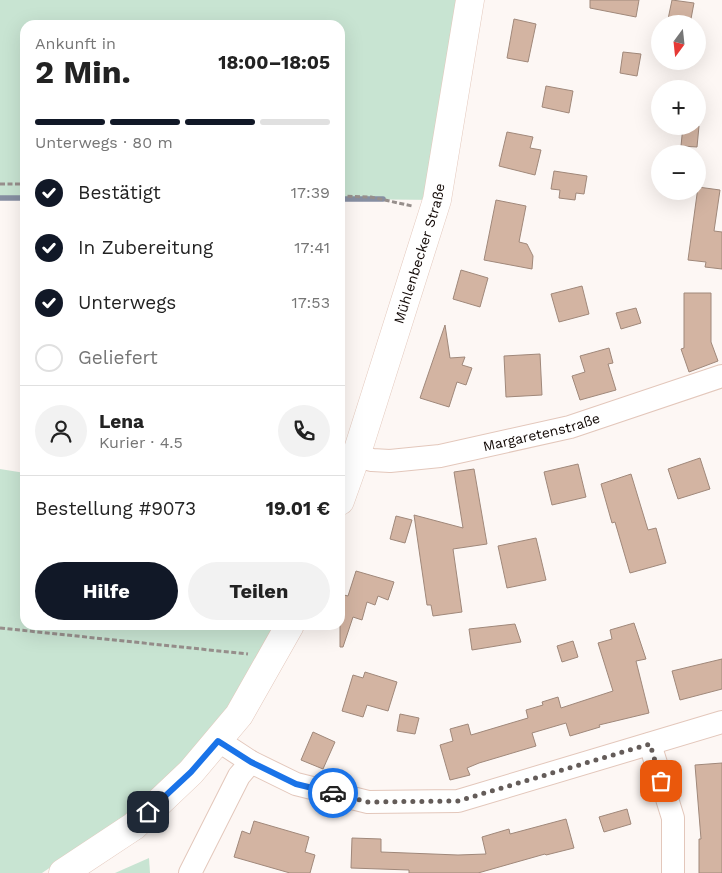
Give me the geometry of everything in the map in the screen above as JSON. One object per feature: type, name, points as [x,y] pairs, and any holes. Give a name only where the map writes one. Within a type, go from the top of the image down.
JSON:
[{"type":"main road","name":"Mühlenbecker Straße","points":[[345,487],[438,200],[470,0]]},
{"type":"main road","points":[[63,873],[134,826],[191,772],[239,715],[287,630]]},
{"type":"street","name":"Margaretenstraße","points":[[356,456],[372,460],[390,461],[450,454],[570,427],[722,376]]},
{"type":"street","points":[[218,741],[251,762],[296,784],[368,802],[458,801],[722,722]]},
{"type":"street","points":[[650,744],[673,818],[673,873]]},
{"type":"street","points":[[190,873],[240,776],[251,762]]},
{"type":"path","points":[[0,184],[20,184]]},
{"type":"path","points":[[345,196],[371,197],[434,211]]},
{"type":"path","points":[[0,628],[246,654],[269,663]]},
{"type":"green space","points":[[0,0],[470,0],[437,200],[345,199],[345,20],[20,20],[20,198],[0,198]]},
{"type":"green space","points":[[0,469],[20,472],[20,630],[282,630],[239,715],[126,816],[42,873],[0,873]]},
{"type":"green space","points":[[149,858],[150,873],[115,873]]},
{"type":"building","points":[[590,0],[639,0],[636,17],[590,8]]},
{"type":"building","points":[[672,0],[694,3],[692,15],[669,15]]},
{"type":"building","points":[[514,19],[536,24],[528,62],[507,58]]},
{"type":"building","points":[[623,52],[641,54],[637,76],[620,73]]},
{"type":"building","points":[[546,86],[573,91],[569,113],[542,107]]},
{"type":"building","points":[[507,132],[533,137],[530,148],[541,150],[535,175],[499,166]]},
{"type":"building","points":[[682,135],[698,135],[697,145],[681,145]]},
{"type":"building","points":[[554,171],[587,176],[584,194],[576,193],[575,200],[559,198],[560,190],[551,189]]},
{"type":"building","points":[[706,188],[720,190],[714,231],[722,232],[722,269],[705,267],[706,262],[688,260],[696,200],[706,200]]},
{"type":"building","points":[[496,200],[526,206],[519,242],[527,244],[533,256],[532,269],[484,260]]},
{"type":"building","points":[[461,270],[488,278],[480,307],[453,299]]},
{"type":"building","points":[[582,286],[589,314],[559,322],[551,294]]},
{"type":"building","points":[[684,293],[711,293],[711,342],[718,361],[689,372],[681,349],[684,348]]},
{"type":"building","points":[[636,308],[641,323],[621,329],[616,313]]},
{"type":"building","points":[[445,325],[450,358],[465,357],[462,365],[472,368],[466,385],[457,382],[449,407],[420,398]]},
{"type":"building","points":[[609,348],[613,363],[608,364],[616,390],[580,400],[572,376],[585,372],[580,356]]},
{"type":"building","points":[[540,354],[542,395],[506,397],[504,356]]},
{"type":"building","points":[[700,458],[710,489],[678,499],[668,469]]},
{"type":"building","points":[[578,464],[586,497],[552,505],[544,472]]},
{"type":"building","points":[[474,469],[487,544],[453,549],[462,612],[433,616],[431,605],[427,605],[414,515],[463,528],[454,472]]},
{"type":"building","points":[[631,474],[648,530],[656,528],[666,563],[630,573],[615,522],[612,523],[601,484]]},
{"type":"building","points":[[396,516],[412,520],[405,543],[390,539]]},
{"type":"building","points":[[536,538],[546,580],[507,588],[498,546]]},
{"type":"building","points":[[356,571],[394,582],[388,600],[378,596],[375,605],[367,602],[362,620],[353,617],[343,647],[340,647],[340,630],[345,630],[345,595],[348,596]]},
{"type":"building","points":[[634,623],[646,659],[636,661],[649,713],[599,725],[600,727],[570,736],[566,723],[532,733],[536,746],[479,763],[467,768],[470,775],[450,780],[440,745],[453,741],[450,729],[468,724],[471,735],[528,718],[526,710],[543,705],[542,702],[558,697],[561,708],[613,691],[598,643],[612,639],[610,630]]},
{"type":"building","points":[[515,624],[521,642],[472,650],[469,629]]},
{"type":"building","points":[[573,641],[578,657],[562,662],[557,646]]},
{"type":"building","points":[[722,659],[722,689],[680,700],[672,671]]},
{"type":"building","points":[[365,672],[397,682],[388,711],[367,705],[363,717],[342,711],[353,675],[363,678]]},
{"type":"building","points":[[400,714],[419,718],[415,734],[397,731]]},
{"type":"building","points":[[313,732],[335,742],[323,769],[301,760]]},
{"type":"building","points":[[722,763],[722,873],[699,873],[699,839],[701,839],[695,765]]},
{"type":"building","points":[[627,809],[631,824],[604,832],[599,817]]},
{"type":"building","points":[[566,819],[574,848],[545,854],[478,873],[409,873],[409,870],[351,868],[352,838],[381,839],[381,852],[458,855],[486,854],[482,837],[509,829],[510,834]]},
{"type":"building","points":[[254,821],[309,837],[305,852],[315,855],[310,873],[290,873],[234,857],[242,831],[250,834]]},
{"type":"waterway","points":[[0,198],[20,198]]},
{"type":"waterway","points":[[345,199],[383,199]]},
{"type":"way so far","points":[[333,793],[368,802],[458,801],[650,744],[661,781]]},
{"type":"route","points":[[148,812],[191,772],[218,741],[251,762],[296,784],[333,793]]}]
